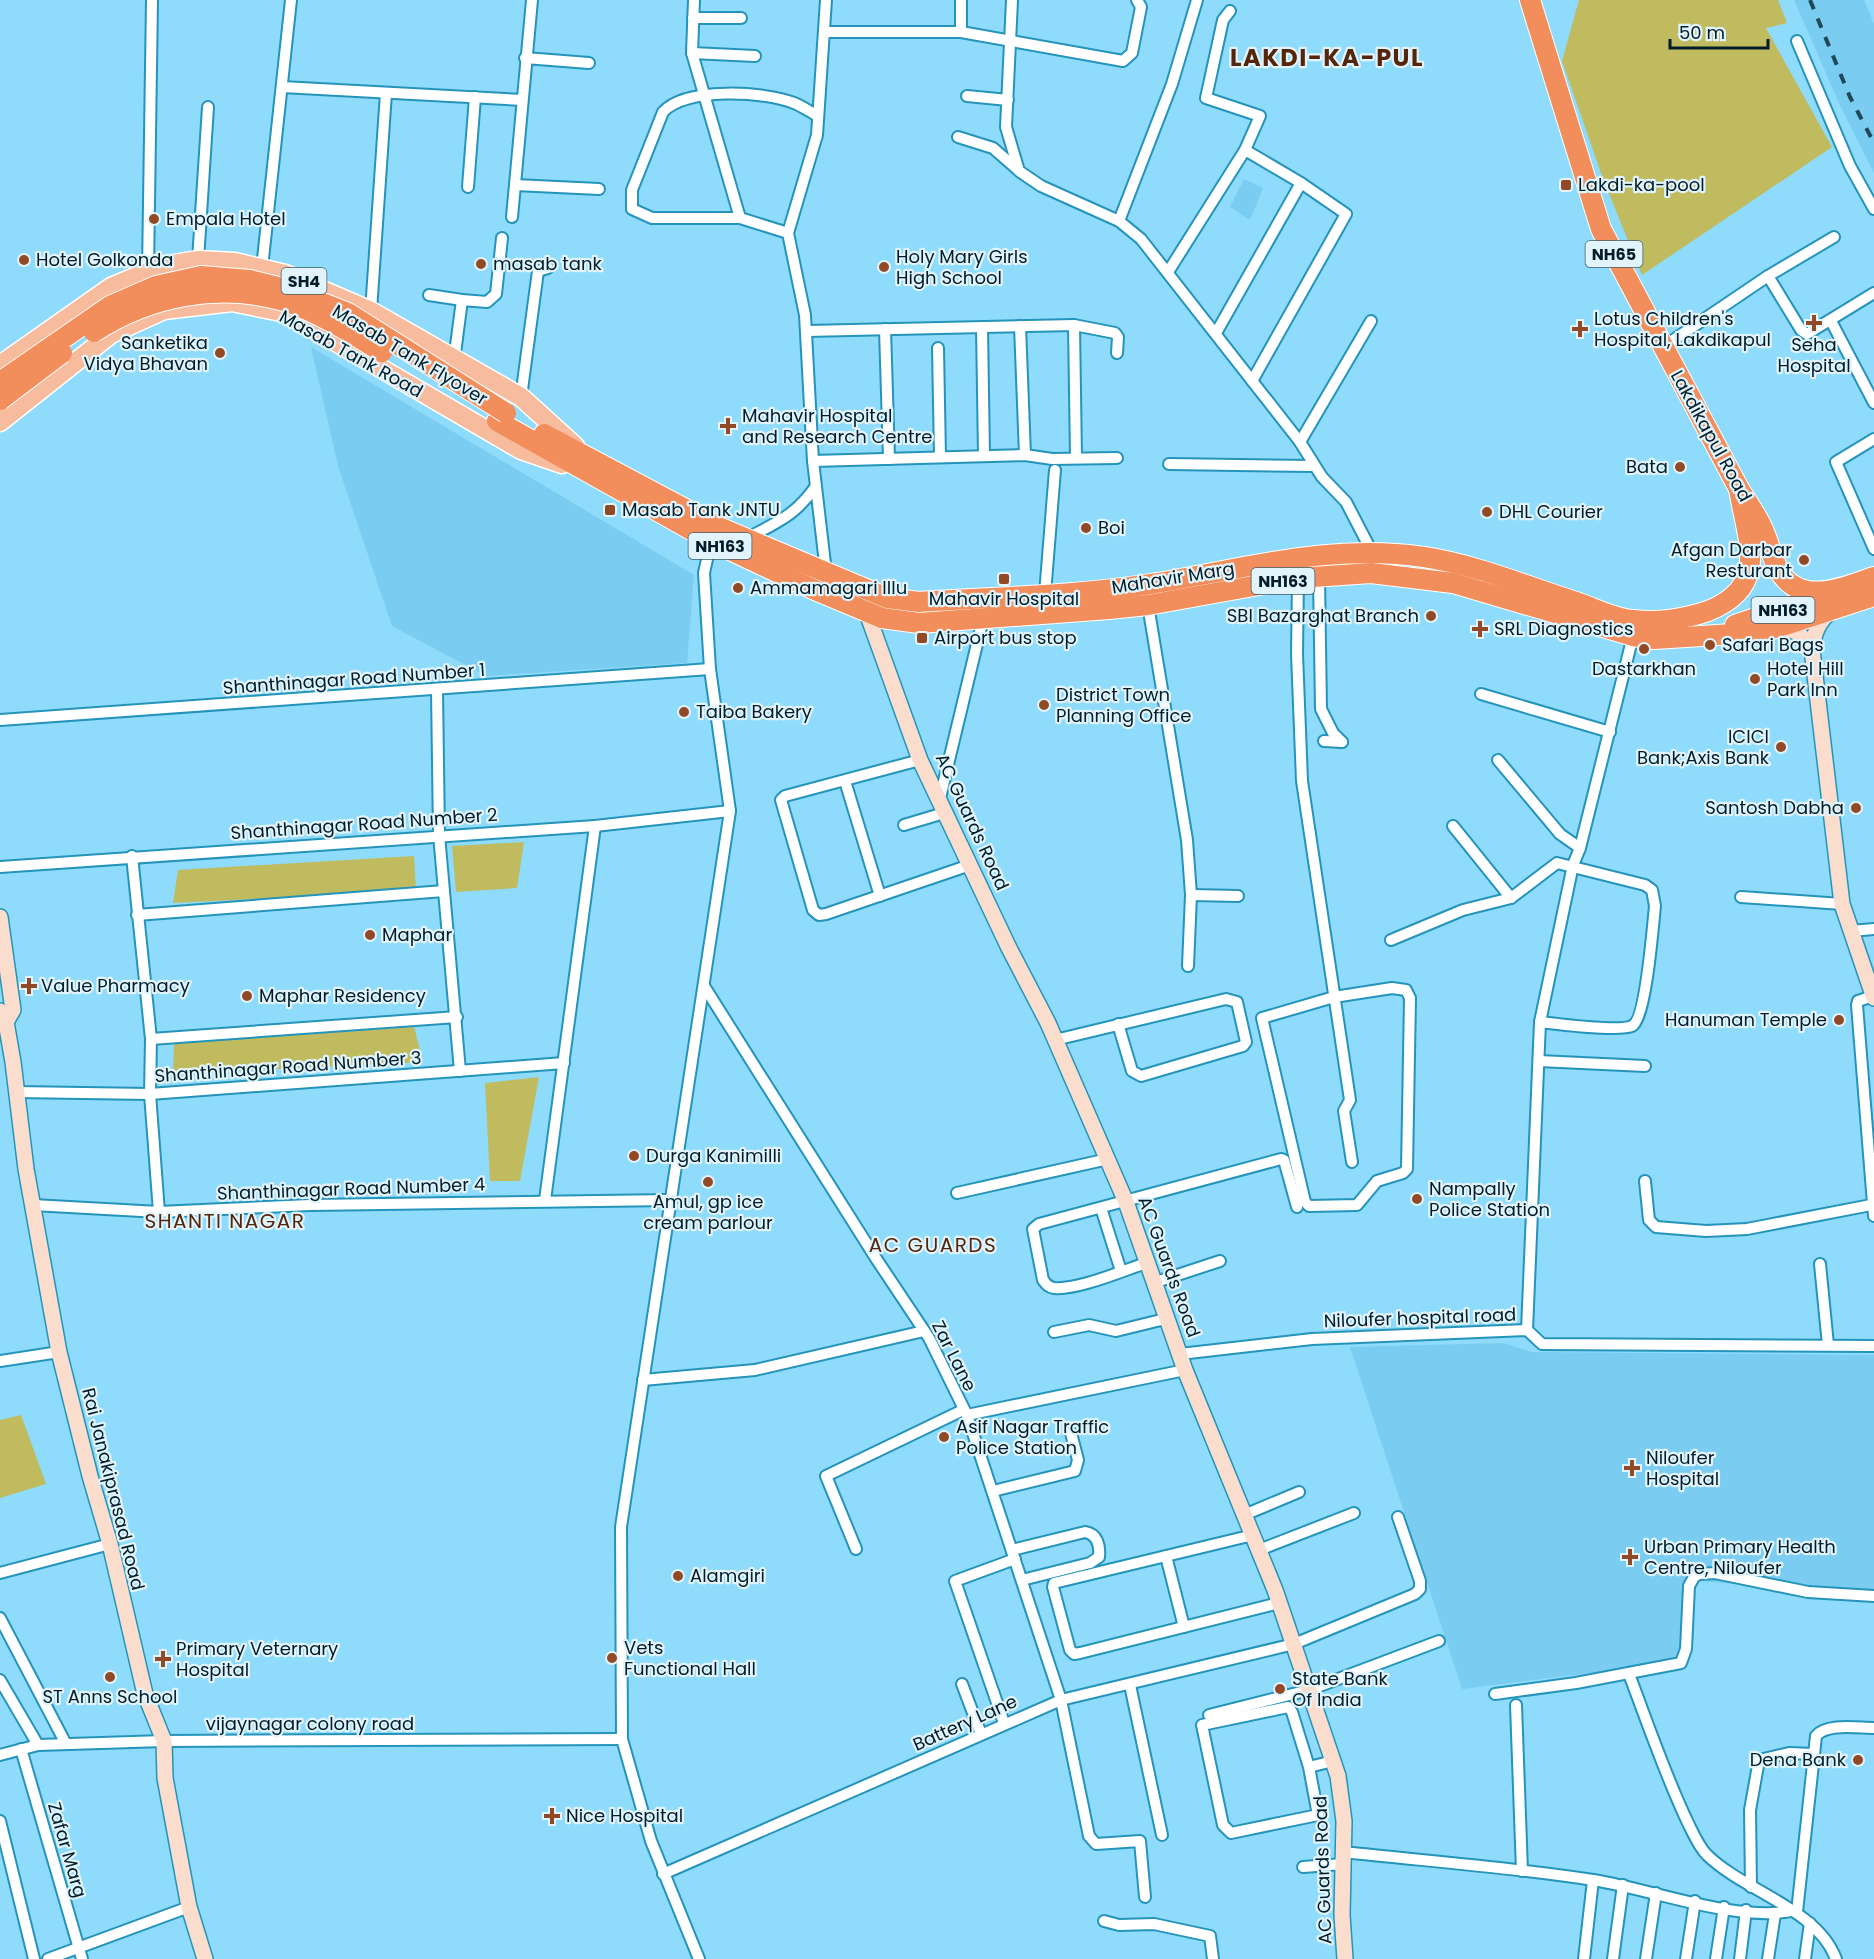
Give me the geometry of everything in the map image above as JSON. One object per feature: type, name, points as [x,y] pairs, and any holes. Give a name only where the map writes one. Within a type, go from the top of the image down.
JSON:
[{"type":"highway","name":"Lakdikapul Road","points":[[1530,0],[1601,229],[1739,489],[1761,525],[1786,582],[1799,590],[1817,593],[1842,588],[1874,577]]},
{"type":"highway","name":"Masab Tank Flyover","points":[[0,382],[110,306],[156,286],[201,276],[250,280],[290,290],[348,314],[502,417]]},
{"type":"highway","name":"Masab Tank Flyover","points":[[2,412],[66,350],[122,316],[155,302],[201,293],[244,294],[284,301],[343,328],[583,463]]},
{"type":"highway","name":"Mahavir Marg","points":[[583,463],[721,528],[887,598],[920,602],[1108,589],[1151,584],[1300,556],[1372,552],[1425,557],[1463,566],[1632,621],[1690,616],[1724,603],[1742,586],[1750,573],[1752,559],[1739,489]]},
{"type":"highway","name":"Mahavir Marg","points":[[583,463],[711,541],[867,613],[919,623],[1148,605],[1298,578],[1371,573],[1443,581],[1634,636],[1654,639],[1749,633],[1776,628]]},
{"type":"highway","name":"NH163","points":[[1695,636],[1804,603],[1842,588]]},
{"type":"highway","points":[[1108,589],[1109,609]]},
{"type":"highway","name":"NH163","points":[[1776,628],[1874,597]]},
{"type":"main road","name":"SH4","points":[[3,362],[96,296],[161,266],[198,260],[262,268],[312,284],[371,311],[454,361],[522,397],[583,463]]},
{"type":"main road","name":"Masab Tank Road","points":[[2,412],[33,396],[111,334],[164,310],[232,302],[286,313],[521,450],[583,463]]},
{"type":"main road","points":[[3,362],[33,396]]},
{"type":"main road","points":[[1832,610],[1817,627],[1812,650],[1842,904],[1874,997]]},
{"type":"main road","name":"AC Guards Road","points":[[867,613],[920,760],[1055,1040],[1126,1202],[1165,1319],[1259,1550],[1294,1644],[1338,1776],[1344,1821],[1342,1915],[1345,1959]]},
{"type":"main road","points":[[1776,628],[1791,629],[1804,636],[1812,650]]},
{"type":"main road","points":[[0,916],[13,1010],[3,1016]]},
{"type":"main road","name":"Rai Janakiprasad Road","points":[[3,1016],[7,1063],[15,1092],[59,1352],[90,1476],[110,1544],[145,1694],[164,1741],[165,1778],[189,1907],[205,1959]]},
{"type":"street","points":[[148,272],[152,0]]},
{"type":"street","points":[[262,268],[291,0]]},
{"type":"street","points":[[512,217],[532,0]]},
{"type":"street","points":[[694,0],[692,53],[740,218]]},
{"type":"street","points":[[826,0],[817,135],[788,233],[807,331],[813,461],[826,572]]},
{"type":"street","points":[[961,0],[961,32]]},
{"type":"street","points":[[1012,0],[1006,127],[1019,171]]},
{"type":"street","points":[[824,32],[961,32],[1123,61],[1132,53],[1141,7],[1137,0]]},
{"type":"street","points":[[1119,221],[1172,84],[1197,0]]},
{"type":"street","points":[[1168,272],[1245,150],[1260,116],[1206,98],[1223,20],[1230,11]]},
{"type":"street","points":[[693,18],[741,18]]},
{"type":"street","points":[[1797,40],[1850,165],[1874,209]]},
{"type":"street","points":[[692,53],[755,56]]},
{"type":"street","points":[[525,58],[589,63]]},
{"type":"street","points":[[282,87],[522,100]]},
{"type":"street","points":[[371,311],[386,93]]},
{"type":"street","points":[[788,233],[740,218],[652,219],[635,211],[630,204],[632,190],[663,112],[670,104],[705,95],[745,95],[775,98],[794,103],[818,116]]},
{"type":"street","points":[[967,96],[1008,100]]},
{"type":"street","points":[[468,187],[475,97]]},
{"type":"street","points":[[198,260],[208,107]]},
{"type":"street","points":[[958,137],[993,148],[1019,171],[1041,186],[1119,221],[1142,239],[1300,442],[1314,466],[1346,502],[1372,552]]},
{"type":"street","points":[[1245,150],[1301,183],[1346,214],[1252,381]]},
{"type":"street","points":[[1216,333],[1301,183]]},
{"type":"street","points":[[515,185],[599,189]]},
{"type":"street","points":[[1663,347],[1830,236]]},
{"type":"street","points":[[429,295],[487,302],[494,298],[502,238]]},
{"type":"street","points":[[522,397],[538,271],[548,268]]},
{"type":"street","points":[[1768,276],[1803,332],[1812,333],[1874,293]]},
{"type":"street","points":[[454,361],[462,300]]},
{"type":"street","points":[[1300,442],[1371,321]]},
{"type":"street","points":[[1831,321],[1874,403]]},
{"type":"street","points":[[807,331],[1074,325],[1115,333],[1118,337],[1116,353]]},
{"type":"street","points":[[1074,325],[1076,458]]},
{"type":"street","points":[[1020,326],[1025,455]]},
{"type":"street","points":[[982,327],[984,456]]},
{"type":"street","points":[[885,329],[889,459]]},
{"type":"street","points":[[938,348],[940,457]]},
{"type":"street","points":[[1874,439],[1836,462],[1874,549]]},
{"type":"street","points":[[813,461],[1025,455],[1117,458]]},
{"type":"street","points":[[1169,464],[1314,466]]},
{"type":"street","points":[[1045,594],[1055,470]]},
{"type":"street","points":[[746,539],[783,521],[804,502],[816,486]]},
{"type":"street","points":[[699,1959],[651,1841],[622,1739],[621,1527],[730,812],[710,669],[704,573],[711,541]]},
{"type":"street","points":[[1318,577],[1321,709],[1333,732],[1342,742],[1324,741]]},
{"type":"street","points":[[1298,578],[1297,654],[1302,781],[1350,1100],[1344,1111],[1352,1162]]},
{"type":"street","points":[[1148,605],[1181,800],[1191,895],[1188,966]]},
{"type":"street","points":[[904,825],[942,808],[983,619]]},
{"type":"street","points":[[1527,1330],[1540,1022],[1573,865],[1580,848],[1634,636]]},
{"type":"street","name":"Shanthinagar Road Number 1","points":[[0,720],[710,669]]},
{"type":"street","points":[[436,690],[439,835],[460,1071]]},
{"type":"street","points":[[1482,694],[1610,732]]},
{"type":"street","points":[[920,760],[785,796],[781,800],[813,910],[819,915],[826,914],[970,865]]},
{"type":"street","points":[[1498,760],[1560,834],[1580,848]]},
{"type":"street","points":[[845,781],[880,896]]},
{"type":"street","name":"Shanthinagar Road Number 2","points":[[0,867],[132,856],[595,826],[730,812]]},
{"type":"street","points":[[545,1200],[595,826]]},
{"type":"street","points":[[1453,826],[1511,898]]},
{"type":"street","points":[[132,856],[151,1039],[150,1094],[159,1212]]},
{"type":"street","points":[[1391,940],[1463,910],[1511,898],[1557,863],[1573,865],[1645,885],[1652,890],[1655,906],[1643,1001],[1640,1014],[1632,1026],[1613,1028],[1540,1022]]},
{"type":"street","points":[[137,915],[444,891]]},
{"type":"street","points":[[1191,895],[1238,896]]},
{"type":"street","points":[[1741,897],[1842,904]]},
{"type":"street","points":[[1851,931],[1874,928]]},
{"type":"street","name":"Zar Lane","points":[[704,986],[924,1331],[965,1412],[1061,1700],[1089,1836],[1096,1844],[1140,1841],[1145,1897]]},
{"type":"street","points":[[1392,988],[1406,990],[1410,998],[1408,1165],[1403,1173],[1377,1181],[1356,1205],[1314,1208],[1305,1202],[1261,1021],[1264,1017],[1334,997],[1392,988]]},
{"type":"street","points":[[1645,1181],[1649,1220],[1656,1227],[1706,1231],[1747,1229],[1873,1210],[1871,1147],[1857,1005],[1858,1001],[1874,997]]},
{"type":"street","points":[[1055,1040],[1118,1024],[1231,999],[1238,1006],[1246,1042],[1243,1046],[1141,1076],[1132,1071],[1118,1024]]},
{"type":"street","points":[[151,1039],[456,1017]]},
{"type":"street","points":[[1539,1061],[1645,1066]]},
{"type":"street","name":"Shanthinagar Road Number 3","points":[[15,1092],[150,1094],[564,1063]]},
{"type":"street","points":[[1146,1263],[1072,1286],[1054,1288],[1047,1286],[1043,1280],[1033,1229],[1039,1224],[1281,1158],[1284,1160],[1297,1207]]},
{"type":"street","points":[[957,1193],[1108,1159]]},
{"type":"street","name":"Shanthinagar Road Number 4","points":[[33,1205],[159,1212],[545,1200],[671,1200]]},
{"type":"street","points":[[1101,1208],[1121,1271]]},
{"type":"street","points":[[1153,1283],[1220,1261]]},
{"type":"street","points":[[1820,1264],[1828,1345]]},
{"type":"street","points":[[1054,1332],[1089,1325],[1116,1331],[1165,1319]]},
{"type":"street","name":"Niloufer hospital road","points":[[1180,1354],[1312,1339],[1527,1330],[1542,1344],[1874,1346]]},
{"type":"street","points":[[643,1380],[755,1370],[924,1331]]},
{"type":"street","points":[[0,1361],[59,1352]]},
{"type":"street","points":[[856,1550],[826,1476],[965,1412],[1185,1370]]},
{"type":"street","points":[[993,1491],[1075,1471],[1078,1460],[1071,1433]]},
{"type":"street","points":[[1244,1515],[1299,1492]]},
{"type":"street","points":[[1259,1550],[1354,1513]]},
{"type":"street","name":"Battery Lane","points":[[663,1874],[1061,1700],[1294,1644],[1415,1594],[1420,1589],[1420,1581],[1398,1518]]},
{"type":"street","points":[[1004,1723],[955,1581],[1014,1554],[1085,1532],[1091,1533],[1096,1539],[1100,1549],[1099,1557],[1090,1563],[1022,1580]]},
{"type":"street","points":[[1253,1535],[1060,1579],[1053,1587],[1070,1650],[1074,1654],[1279,1603]]},
{"type":"street","points":[[0,1574],[110,1544]]},
{"type":"street","points":[[1166,1556],[1184,1627]]},
{"type":"street","points":[[1495,1694],[1629,1674],[1682,1663],[1686,1649],[1688,1594],[1692,1580],[1706,1573],[1808,1592],[1874,1596]]},
{"type":"street","points":[[0,1618],[66,1744]]},
{"type":"street","points":[[1209,1715],[1309,1690],[1439,1641]]},
{"type":"street","points":[[1629,1674],[1678,1803],[1705,1853],[1751,1887],[1794,1911],[1810,1923],[1830,1947],[1836,1959]]},
{"type":"street","points":[[0,1680],[38,1745]]},
{"type":"street","points":[[962,1684],[981,1734]]},
{"type":"street","points":[[1130,1685],[1162,1835]]},
{"type":"street","points":[[1516,1705],[1522,1871]]},
{"type":"street","points":[[1288,1707],[1292,1712],[1309,1767],[1318,1815],[1231,1833],[1226,1831],[1202,1725],[1288,1707]]},
{"type":"street","points":[[1794,1911],[1816,1736],[1821,1731],[1874,1728]]},
{"type":"street","name":"vijaynagar colony road","points":[[0,1755],[38,1745],[164,1741],[622,1739]]},
{"type":"street","name":"Zafar Marg","points":[[21,1749],[80,1954]]},
{"type":"street","points":[[1751,1887],[1749,1818],[1759,1760],[1789,1753],[1813,1754]]},
{"type":"street","points":[[1309,1767],[1333,1761]]},
{"type":"street","points":[[0,1821],[34,1959]]},
{"type":"street","points":[[1303,1867],[1343,1858],[1522,1871],[1623,1885],[1724,1907],[1775,1914],[1794,1911]]},
{"type":"street","points":[[1584,1959],[1593,1880]]},
{"type":"street","points":[[1613,1959],[1623,1885]]},
{"type":"street","points":[[1646,1959],[1656,1893]]},
{"type":"street","points":[[1686,1959],[1695,1901]]},
{"type":"street","points":[[48,1959],[80,1954],[189,1907]]},
{"type":"street","points":[[1716,1959],[1724,1907]]},
{"type":"street","points":[[1740,1959],[1746,1910]]},
{"type":"street","points":[[1768,1959],[1775,1914]]},
{"type":"street","points":[[1104,1921],[1119,1925],[1154,1924],[1210,1936],[1213,1959]]},
{"type":"street","points":[[1805,1959],[1810,1923]]},
{"type":"shaded area","points":[[1579,0],[1778,0],[1787,23],[1766,28],[1832,147],[1642,275],[1603,179],[1562,61]]},
{"type":"shaded area","points":[[1794,0],[1864,0],[1874,24],[1874,173],[1839,103]]},
{"type":"shaded area","points":[[1244,179],[1263,188],[1250,220],[1230,207]]},
{"type":"shaded area","points":[[311,347],[694,575],[687,663],[486,676],[392,626],[338,466]]},
{"type":"shaded area","points":[[524,842],[517,888],[456,892],[452,846]]},
{"type":"shaded area","points":[[414,856],[416,891],[173,903],[178,870]]},
{"type":"shaded area","points":[[414,1027],[423,1062],[173,1074],[174,1043]]},
{"type":"shaded area","points":[[539,1077],[520,1181],[490,1181],[485,1083]]},
{"type":"shaded area","name":"Niloufer Hospital","points":[[1503,1343],[1532,1352],[1874,1355],[1874,1594],[1696,1581],[1686,1661],[1462,1689],[1350,1347]]},
{"type":"shaded area","points":[[21,1415],[46,1484],[0,1498],[0,1420]]},
{"type":"railway","points":[[1810,0],[1850,97],[1874,143]]},
{"type":"place","name":"Lakdi-ka-pool","points":[[1566,185]]},
{"type":"place","name":"Empala Hotel","points":[[154,219]]},
{"type":"place","name":"Hotel Golkonda","points":[[24,260]]},
{"type":"place","name":"masab tank","points":[[481,264]]},
{"type":"place","name":"Holy Mary Girls High School","points":[[884,267]]},
{"type":"place","name":"Seha Hospital","points":[[1814,323]]},
{"type":"place","name":"Lotus Children's Hospital, Lakdikapul","points":[[1580,329]]},
{"type":"place","name":"Sanketika Vidya Bhavan","points":[[220,353]]},
{"type":"place","name":"Mahavir Hospital and Research Centre","points":[[728,426]]},
{"type":"place","name":"Bata","points":[[1680,467]]},
{"type":"place","name":"Masab Tank JNTU","points":[[610,510]]},
{"type":"place","name":"DHL Courier","points":[[1487,512]]},
{"type":"place","name":"Boi","points":[[1086,528]]},
{"type":"place","name":"Afgan Darbar Resturant","points":[[1804,560]]},
{"type":"place","name":"Mahavir Hospital","points":[[1004,579]]},
{"type":"place","name":"Ammamagari Illu","points":[[738,588]]},
{"type":"place","name":"SBI Bazarghat Branch","points":[[1431,616]]},
{"type":"place","name":"SRL Diagnostics","points":[[1480,629]]},
{"type":"place","name":"Airport bus stop","points":[[922,638]]},
{"type":"place","name":"Safari Bags","points":[[1710,645]]},
{"type":"place","name":"Dastarkhan","points":[[1644,649]]},
{"type":"place","name":"Hotel Hill Park Inn","points":[[1755,679]]},
{"type":"place","name":"District Town Planning Office","points":[[1044,705]]},
{"type":"place","name":"Taiba Bakery","points":[[684,712]]},
{"type":"place","name":"ICICI Bank;Axis Bank","points":[[1781,747]]},
{"type":"place","name":"Santosh Dabha","points":[[1856,808]]},
{"type":"place","name":"Maphar","points":[[370,935]]},
{"type":"place","name":"Value Pharmacy","points":[[29,986]]},
{"type":"place","name":"Maphar Residency","points":[[247,996]]},
{"type":"place","name":"Hanuman Temple","points":[[1839,1020]]},
{"type":"place","name":"Durga Kanimilli","points":[[634,1156]]},
{"type":"place","name":"Amul, gp ice cream parlour","points":[[708,1182]]},
{"type":"place","name":"Nampally Police Station","points":[[1417,1199]]},
{"type":"place","name":"Asif Nagar Traffic Police Station","points":[[944,1437]]},
{"type":"place","name":"Niloufer Hospital","points":[[1632,1468]]},
{"type":"place","name":"Urban Primary Health Centre, Niloufer","points":[[1630,1557]]},
{"type":"place","name":"Alamgiri","points":[[678,1576]]},
{"type":"place","name":"Vets Functional Hall","points":[[612,1658]]},
{"type":"place","name":"Primary Veternary Hospital","points":[[163,1659]]},
{"type":"place","name":"ST Anns School","points":[[110,1677]]},
{"type":"place","name":"State Bank Of India","points":[[1280,1689]]},
{"type":"place","name":"Dena Bank","points":[[1858,1760]]},
{"type":"place","name":"Nice Hospital","points":[[552,1816]]},
{"type":"district","name":"LAKDI-KA-PUL","points":[[1327,58]]},
{"type":"district","name":"SHANTI NAGAR","points":[[225,1221]]},
{"type":"district","name":"AC GUARDS","points":[[933,1245]]}]
